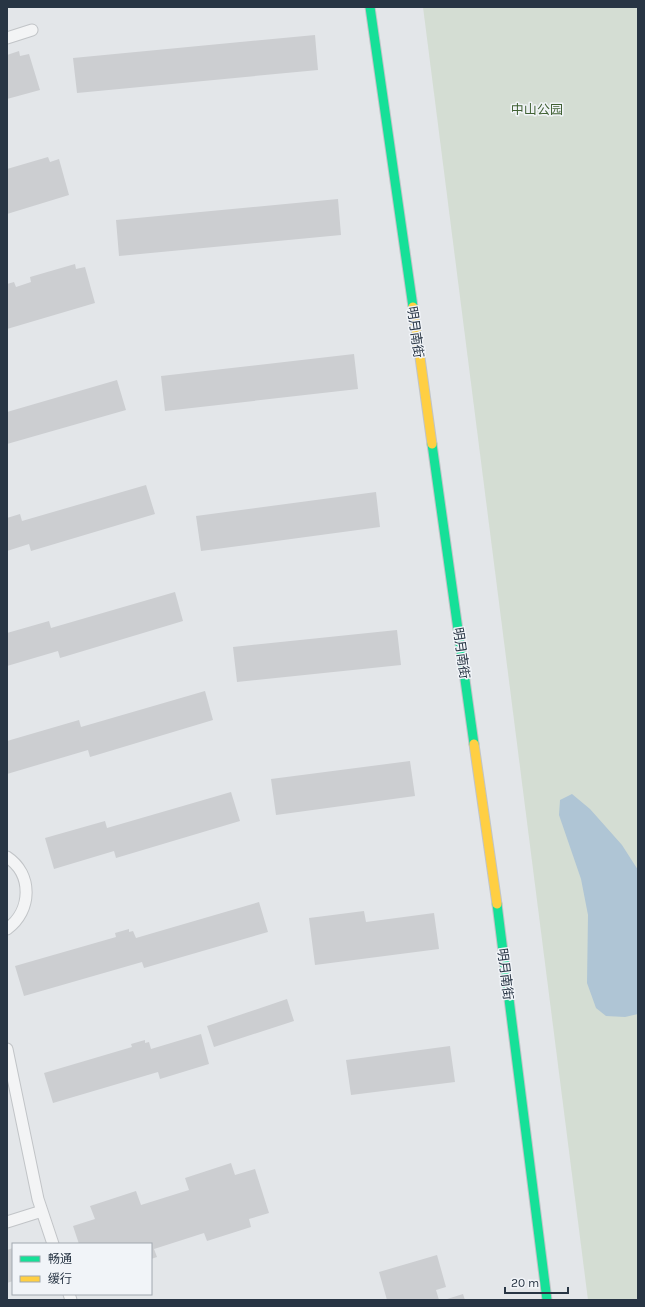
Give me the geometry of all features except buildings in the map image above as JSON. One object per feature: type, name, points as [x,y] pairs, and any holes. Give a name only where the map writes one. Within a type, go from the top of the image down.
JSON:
[{"type":"street","name":"明月南街","points":[[370,7],[496,896],[547,1300]]},
{"type":"lane","points":[[7,38],[32,30]]},
{"type":"lane","points":[[7,857],[17,865],[23,875],[27,897],[25,907],[20,916],[7,928]]},
{"type":"lane","points":[[7,1049],[38,1200],[53,1243]]},
{"type":"lane","points":[[7,1222],[42,1211]]},
{"type":"green space","name":"中山公园","points":[[423,7],[638,7],[638,1300],[588,1300]]},
{"type":"water","points":[[572,794],[590,809],[622,845],[638,870],[638,1014],[625,1017],[606,1016],[596,1008],[587,983],[588,915],[581,879],[559,815],[560,800]]},
{"type":"traffic: fast","points":[[370,7],[413,307]]},
{"type":"traffic: fast","points":[[432,444],[474,744]]},
{"type":"traffic: fast","points":[[497,904],[547,1300]]},
{"type":"traffic: slow","points":[[413,307],[432,444]]},
{"type":"traffic: slow","points":[[474,744],[497,904]]}]
